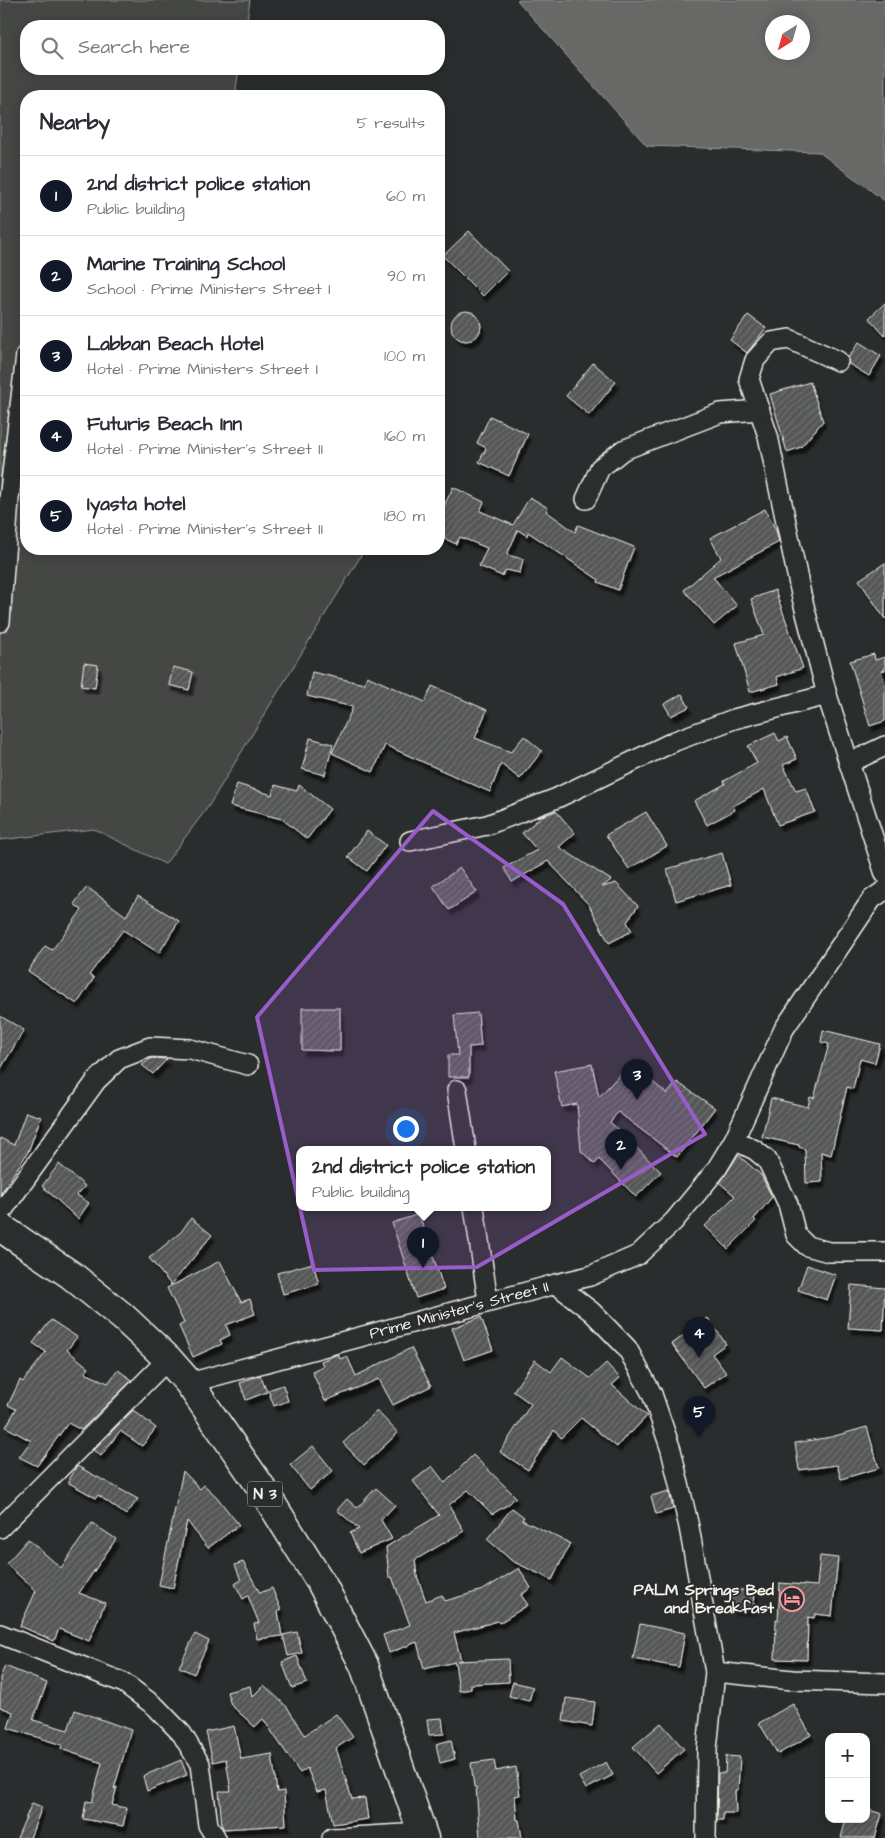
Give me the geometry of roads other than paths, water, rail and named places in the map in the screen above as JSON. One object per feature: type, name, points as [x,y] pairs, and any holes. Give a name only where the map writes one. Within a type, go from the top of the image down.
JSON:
[{"type":"highway","name":"N 3","points":[[0,1227],[71,1274],[123,1316],[168,1359],[189,1383],[263,1490],[332,1604],[364,1665],[423,1835]]},
{"type":"street","points":[[838,361],[789,339],[771,342],[755,360],[749,379],[768,436],[801,594],[827,695],[885,874]]},
{"type":"street","points":[[0,622],[9,500],[20,406]]},
{"type":"street","points":[[586,499],[600,468],[623,450],[720,413],[760,410]]},
{"type":"street","points":[[410,841],[486,825],[557,798],[675,741],[734,719],[827,695]]},
{"type":"street","points":[[849,763],[885,746]]},
{"type":"street","points":[[556,1284],[590,1276],[638,1255],[674,1221],[716,1170],[734,1140],[784,1029],[872,899],[885,890]]},
{"type":"street","points":[[0,1214],[96,1082],[119,1059],[150,1047],[190,1049],[248,1065]]},
{"type":"street","points":[[457,1090],[466,1146]]},
{"type":"street","points":[[734,1140],[755,1150],[767,1160],[788,1204],[796,1235],[807,1246],[829,1252],[885,1252]]},
{"type":"street","points":[[475,1211],[488,1301]]},
{"type":"street","name":"Prime Minister's Street II","points":[[189,1383],[556,1284],[592,1312],[627,1348],[652,1394],[671,1450],[689,1527],[715,1672],[707,1749],[706,1838]]},
{"type":"street","points":[[0,1528],[168,1359]]},
{"type":"street","points":[[0,1634],[124,1684],[156,1707],[182,1734],[200,1764],[208,1825],[216,1838]]},
{"type":"street","points":[[715,1672],[792,1680],[885,1683]]},
{"type":"street","points":[[332,1838],[423,1835]]},
{"type":"place","name":"Labban Beach Hotel","points":[[637,1100]]},
{"type":"place","name":"Marine Training School","points":[[621,1170]]},
{"type":"place","name":"2nd district police station","points":[[423,1268]]},
{"type":"place","name":"Futuris Beach Inn","points":[[699,1358]]},
{"type":"place","name":"Iyasta hotel","points":[[699,1437]]},
{"type":"place","name":"PALM Springs Bed and Breakfast","points":[[792,1599]]}]
